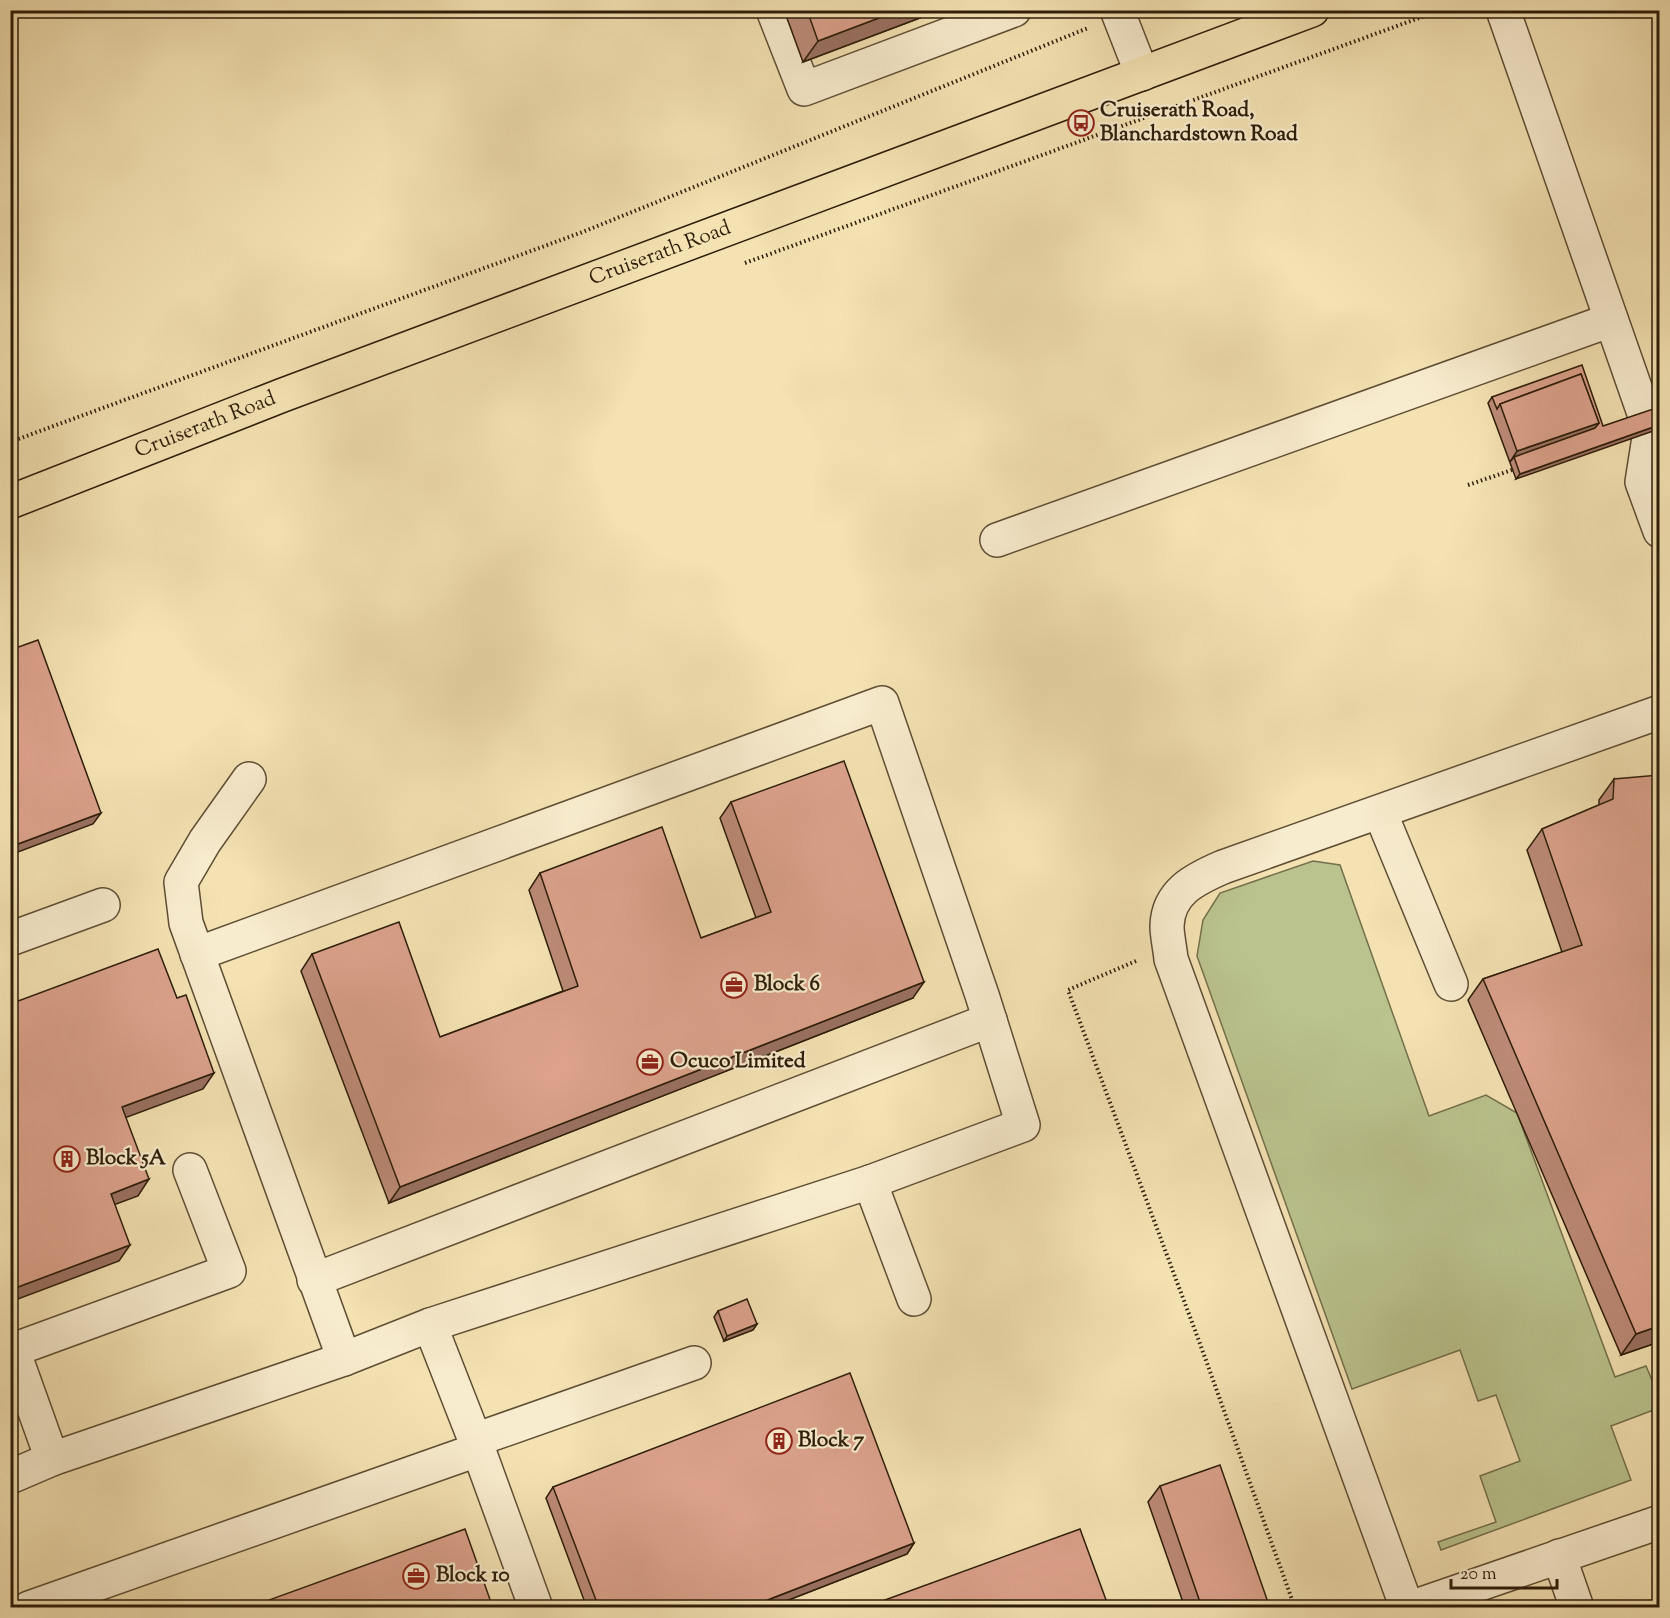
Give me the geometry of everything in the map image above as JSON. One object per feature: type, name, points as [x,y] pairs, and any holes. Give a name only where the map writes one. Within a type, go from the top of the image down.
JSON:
[{"type":"main road","name":"Cruiserath Road","points":[[10,502],[283,395],[1312,10]]},
{"type":"lane","points":[[773,10],[804,90],[1014,10]]},
{"type":"lane","points":[[1503,10],[1611,320],[1652,427],[1642,482],[1659,531]]},
{"type":"lane","points":[[1118,14],[1142,74]]},
{"type":"lane","points":[[998,540],[1611,320]]},
{"type":"lane","points":[[10,1477],[52,1459],[344,1359],[430,1325],[870,1182],[1023,1125],[990,1020],[882,703],[197,954]]},
{"type":"lane","points":[[1659,712],[1223,867],[1199,878],[1175,896],[1167,925],[1171,959],[1409,1608],[1659,1522]]},
{"type":"lane","points":[[249,779],[205,841],[181,882],[186,923],[344,1359]]},
{"type":"lane","points":[[1380,812],[1451,984]]},
{"type":"lane","points":[[10,939],[103,905]]},
{"type":"lane","points":[[314,1280],[990,1020]]},
{"type":"lane","points":[[52,1459],[12,1351],[229,1270],[190,1170]]},
{"type":"lane","points":[[870,1182],[914,1299]]},
{"type":"lane","points":[[430,1325],[536,1608]]},
{"type":"lane","points":[[29,1608],[694,1363]]},
{"type":"lane","points":[[1559,1556],[1577,1608]]},
{"type":"path","points":[[734,267],[1441,10]]},
{"type":"path","points":[[10,442],[580,233],[1118,14]]},
{"type":"path","points":[[1468,486],[1512,470]]},
{"type":"path","points":[[1170,947],[1068,990],[1199,1341],[1295,1608]]},
{"type":"green space","points":[[1313,861],[1340,865],[1429,1116],[1486,1095],[1517,1113],[1615,1377],[1646,1366],[1652,1380],[1659,1377],[1659,1408],[1611,1426],[1631,1480],[1441,1550],[1438,1542],[1496,1522],[1480,1476],[1520,1461],[1496,1395],[1478,1401],[1460,1350],[1352,1389],[1197,956],[1203,920],[1220,893]]},
{"type":"building","points":[[807,10],[900,10],[818,41]]},
{"type":"building","points":[[1582,365],[1603,426],[1659,407],[1659,425],[1520,474],[1514,457],[1595,428],[1599,423],[1581,374],[1500,404],[1497,409],[1492,397]]},
{"type":"building","points":[[1581,374],[1599,423],[1517,451],[1500,404]]},
{"type":"building","points":[[38,640],[101,813],[10,847],[10,650]]},
{"type":"building","name":"Block 6","points":[[844,761],[924,982],[400,1187],[312,954],[399,922],[440,1037],[578,986],[540,873],[662,827],[701,938],[771,912],[731,802]]},
{"type":"building","points":[[1659,775],[1659,1326],[1636,1334],[1483,979],[1582,945],[1542,829],[1613,799],[1614,779]]},
{"type":"building","name":"Block 5A","points":[[158,949],[177,998],[186,995],[214,1073],[122,1107],[149,1179],[111,1194],[130,1245],[10,1290],[10,1004]]},
{"type":"building","points":[[747,1299],[757,1324],[727,1336],[718,1311]]},
{"type":"building","name":"Block 7","points":[[850,1373],[914,1543],[747,1608],[599,1608],[553,1487]]},
{"type":"building","points":[[1220,1465],[1270,1608],[1202,1608],[1160,1486]]},
{"type":"building","name":"Block 10","points":[[465,1529],[493,1608],[247,1608]]},
{"type":"building","points":[[1080,1529],[1109,1608],[863,1608]]},
{"type":"building","points":[[1659,1597],[1659,1608],[1631,1608]]},
{"type":"place","name":"Cruiserath Road, Blanchardstown Road","points":[[1081,123]]},
{"type":"place","name":"Block 6","points":[[734,985]]},
{"type":"place","name":"Ocuco Limited","points":[[650,1062]]},
{"type":"place","name":"Block 5A","points":[[67,1159]]},
{"type":"place","name":"Block 7","points":[[779,1441]]},
{"type":"place","name":"Block 10","points":[[416,1576]]}]
